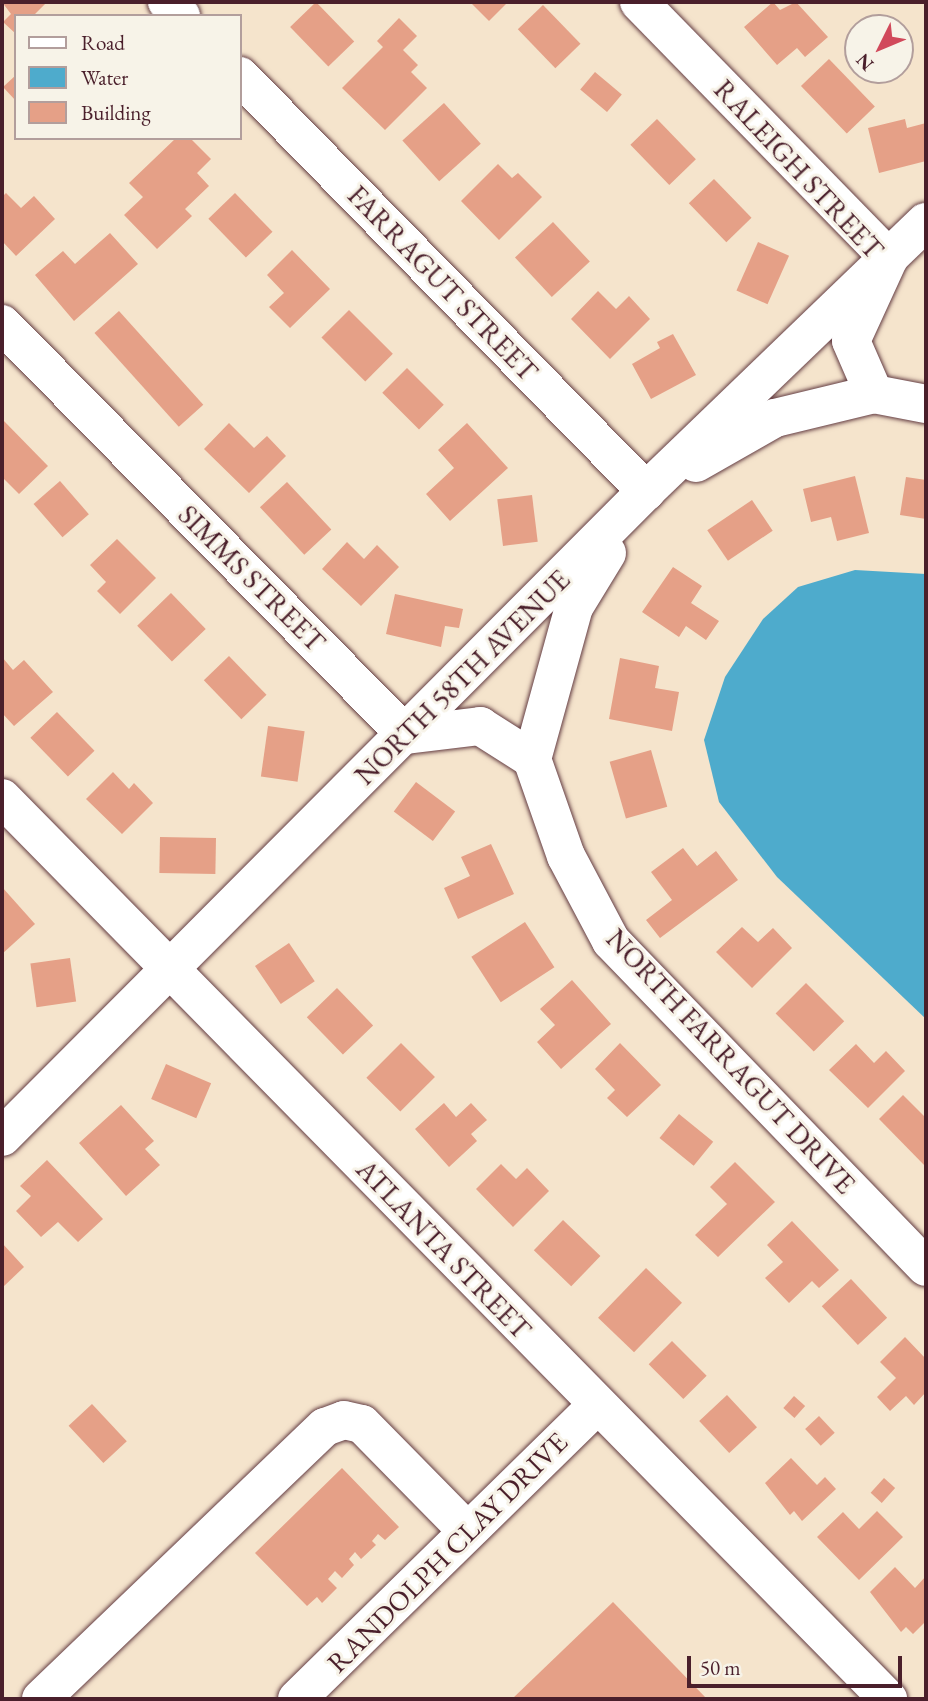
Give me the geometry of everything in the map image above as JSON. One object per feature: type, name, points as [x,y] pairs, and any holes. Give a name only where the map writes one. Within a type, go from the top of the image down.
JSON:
[{"type":"street","name":"RALEIGH STREET","points":[[639,2],[889,258],[851,341],[874,394]]},
{"type":"street","name":"FARRAGUT STREET","points":[[242,78],[646,491]]},
{"type":"street","name":"NORTH 58TH AVENUE","points":[[2,1137],[406,735],[646,491],[926,222]]},
{"type":"street","name":"SIMMS STREET","points":[[2,324],[406,735]]},
{"type":"street","points":[[406,735],[480,726],[532,759],[574,607],[646,491],[775,418],[874,394],[926,404]]},
{"type":"street","name":"NORTH FARRAGUT DRIVE","points":[[532,759],[566,856],[611,941],[926,1266]]},
{"type":"street","name":"ATLANTA STREET","points":[[2,798],[888,1699]]},
{"type":"street","name":"RANDOLPH CLAY DRIVE","points":[[297,1699],[597,1405]]},
{"type":"street","points":[[41,1699],[325,1427],[344,1420],[362,1424],[467,1531]]},
{"type":"water","points":[[855,570],[926,574],[926,1019],[777,877],[719,802],[704,740],[725,677],[763,619],[798,587]]},
{"type":"building","points":[[2,2],[47,2],[35,14],[14,14],[14,32],[3,22],[11,14]]},
{"type":"building","points":[[316,2],[354,42],[328,67],[290,27]]},
{"type":"building","points":[[470,2],[508,2],[489,21]]},
{"type":"building","points":[[773,2],[780,10],[796,2],[828,37],[805,57],[797,48],[777,65],[744,27]]},
{"type":"building","points":[[543,5],[581,44],[555,68],[518,29]]},
{"type":"building","points":[[399,18],[417,36],[403,50],[418,65],[411,72],[427,88],[385,130],[342,88],[383,47],[377,41]]},
{"type":"building","points":[[829,59],[844,75],[844,84],[853,84],[875,106],[847,134],[801,86]]},
{"type":"building","points":[[595,72],[622,94],[607,112],[580,90]]},
{"type":"building","points":[[14,77],[14,99],[3,87]]},
{"type":"building","points":[[444,103],[481,144],[439,181],[402,140]]},
{"type":"building","points":[[657,119],[696,159],[669,185],[630,145]]},
{"type":"building","points":[[905,119],[907,128],[926,123],[926,161],[879,173],[868,128]]},
{"type":"building","points":[[174,140],[192,140],[211,159],[197,173],[209,186],[185,209],[192,216],[157,249],[124,215],[143,197],[129,183]]},
{"type":"building","points":[[498,164],[512,178],[518,173],[542,197],[499,240],[461,201]]},
{"type":"building","points":[[714,179],[752,218],[726,242],[689,203]]},
{"type":"building","points":[[6,193],[21,208],[34,196],[55,219],[16,256],[2,241],[2,197]]},
{"type":"building","points":[[235,193],[273,232],[246,258],[208,219]]},
{"type":"building","points":[[553,222],[590,261],[552,297],[515,257]]},
{"type":"building","points":[[110,233],[138,264],[74,321],[35,275],[63,251],[75,264]]},
{"type":"building","points":[[758,242],[789,256],[768,304],[736,290]]},
{"type":"building","points":[[292,250],[330,289],[290,328],[269,307],[284,293],[267,275]]},
{"type":"building","points":[[598,291],[616,309],[629,296],[650,319],[610,359],[571,319]]},
{"type":"building","points":[[349,310],[393,354],[365,381],[321,338]]},
{"type":"building","points":[[119,311],[203,405],[179,427],[94,333]]},
{"type":"building","points":[[673,334],[696,375],[651,399],[632,364],[660,348],[657,342]]},
{"type":"building","points":[[407,368],[444,405],[419,430],[382,393]]},
{"type":"building","points":[[2,419],[48,466],[19,494],[2,477]]},
{"type":"building","points":[[229,423],[254,448],[267,436],[286,456],[249,493],[204,449]]},
{"type":"building","points":[[467,423],[508,468],[450,521],[426,494],[454,468],[438,450]]},
{"type":"building","points":[[855,476],[869,533],[837,541],[831,517],[811,522],[803,489]]},
{"type":"building","points":[[906,477],[926,480],[926,519],[900,515]]},
{"type":"building","points":[[60,481],[89,514],[62,537],[34,504]]},
{"type":"building","points":[[287,482],[331,530],[304,555],[260,507]]},
{"type":"building","points":[[532,495],[538,542],[503,546],[497,499]]},
{"type":"building","points":[[752,500],[773,531],[728,561],[707,530]]},
{"type":"building","points":[[117,539],[156,578],[120,614],[97,591],[106,582],[90,565]]},
{"type":"building","points":[[347,542],[364,559],[377,545],[399,567],[361,606],[322,569]]},
{"type":"building","points":[[673,567],[702,586],[691,603],[719,621],[706,640],[686,626],[679,637],[642,612]]},
{"type":"building","points":[[171,593],[206,629],[172,662],[137,626]]},
{"type":"building","points":[[395,594],[463,609],[459,628],[445,626],[441,647],[386,634]]},
{"type":"building","points":[[229,656],[267,695],[241,719],[204,680]]},
{"type":"building","points":[[2,657],[13,670],[24,660],[53,692],[14,726],[2,713]]},
{"type":"building","points":[[620,658],[659,666],[655,688],[679,692],[672,731],[609,719]]},
{"type":"building","points":[[57,712],[95,751],[68,777],[30,738]]},
{"type":"building","points":[[268,726],[305,731],[298,782],[261,777]]},
{"type":"building","points":[[651,750],[667,807],[626,819],[610,762]]},
{"type":"building","points":[[113,772],[129,789],[134,783],[153,803],[122,834],[86,799]]},
{"type":"building","points":[[416,782],[455,811],[433,841],[394,812]]},
{"type":"building","points":[[160,837],[216,838],[215,874],[159,873]]},
{"type":"building","points":[[491,844],[514,894],[458,919],[444,888],[470,876],[461,857]]},
{"type":"building","points":[[683,848],[697,866],[716,851],[738,880],[660,938],[646,920],[672,900],[651,872]]},
{"type":"building","points":[[2,887],[35,924],[2,954]]},
{"type":"building","points":[[525,922],[554,967],[501,1002],[471,957]]},
{"type":"building","points":[[742,927],[758,942],[773,928],[792,948],[752,988],[716,952]]},
{"type":"building","points":[[289,943],[315,981],[281,1004],[255,966]]},
{"type":"building","points":[[70,958],[76,1002],[37,1007],[30,964]]},
{"type":"building","points":[[572,980],[611,1024],[561,1069],[537,1042],[555,1025],[540,1009]]},
{"type":"building","points":[[806,983],[844,1021],[814,1052],[776,1013]]},
{"type":"building","points":[[337,988],[373,1025],[343,1055],[307,1017]]},
{"type":"building","points":[[401,1043],[435,1077],[400,1112],[366,1078]]},
{"type":"building","points":[[620,1043],[661,1085],[627,1117],[607,1098],[615,1090],[595,1069]]},
{"type":"building","points":[[856,1044],[874,1063],[886,1051],[905,1071],[868,1108],[829,1070]]},
{"type":"building","points":[[166,1064],[211,1083],[196,1118],[151,1099]]},
{"type":"building","points":[[903,1095],[926,1118],[926,1167],[879,1119]]},
{"type":"building","points":[[444,1103],[456,1117],[471,1103],[487,1120],[471,1134],[477,1141],[449,1167],[415,1129]]},
{"type":"building","points":[[121,1105],[154,1141],[145,1149],[160,1165],[126,1196],[79,1143]]},
{"type":"building","points":[[679,1114],[713,1142],[694,1166],[659,1138]]},
{"type":"building","points":[[47,1160],[103,1219],[78,1242],[58,1222],[41,1237],[16,1211],[31,1196],[20,1186]]},
{"type":"building","points":[[735,1162],[775,1202],[718,1257],[695,1235],[727,1204],[710,1187]]},
{"type":"building","points":[[501,1164],[516,1179],[527,1168],[549,1191],[513,1227],[476,1189]]},
{"type":"building","points":[[563,1220],[600,1256],[571,1286],[534,1250]]},
{"type":"building","points":[[792,1221],[839,1270],[819,1288],[812,1281],[789,1303],[765,1278],[783,1262],[767,1245]]},
{"type":"building","points":[[2,1243],[24,1267],[2,1288]]},
{"type":"building","points":[[646,1268],[682,1303],[634,1352],[598,1318]]},
{"type":"building","points":[[851,1279],[887,1318],[858,1345],[822,1306]]},
{"type":"building","points":[[905,1337],[926,1359],[926,1392],[914,1405],[906,1396],[890,1411],[877,1397],[896,1378],[880,1362]]},
{"type":"building","points":[[672,1341],[707,1376],[683,1399],[649,1364]]},
{"type":"building","points":[[727,1395],[757,1427],[729,1453],[699,1421]]},
{"type":"building","points":[[794,1396],[805,1406],[794,1418],[783,1408]]},
{"type":"building","points":[[92,1404],[127,1441],[103,1463],[69,1426]]},
{"type":"building","points":[[819,1416],[835,1433],[821,1446],[805,1429]]},
{"type":"building","points":[[791,1458],[817,1485],[825,1477],[836,1489],[802,1521],[794,1511],[790,1515],[765,1483]]},
{"type":"building","points":[[342,1468],[399,1527],[385,1540],[378,1534],[372,1541],[376,1545],[361,1559],[355,1552],[349,1559],[354,1565],[342,1578],[335,1571],[328,1579],[337,1588],[322,1603],[317,1597],[307,1606],[255,1553]]},
{"type":"building","points":[[884,1478],[895,1488],[882,1503],[871,1493]]},
{"type":"building","points":[[877,1511],[903,1537],[859,1580],[817,1537],[843,1512],[859,1529]]},
{"type":"building","points":[[895,1567],[915,1588],[926,1576],[926,1621],[913,1634],[906,1627],[901,1632],[870,1592]]},
{"type":"building","points":[[613,1602],[707,1699],[512,1699]]}]
